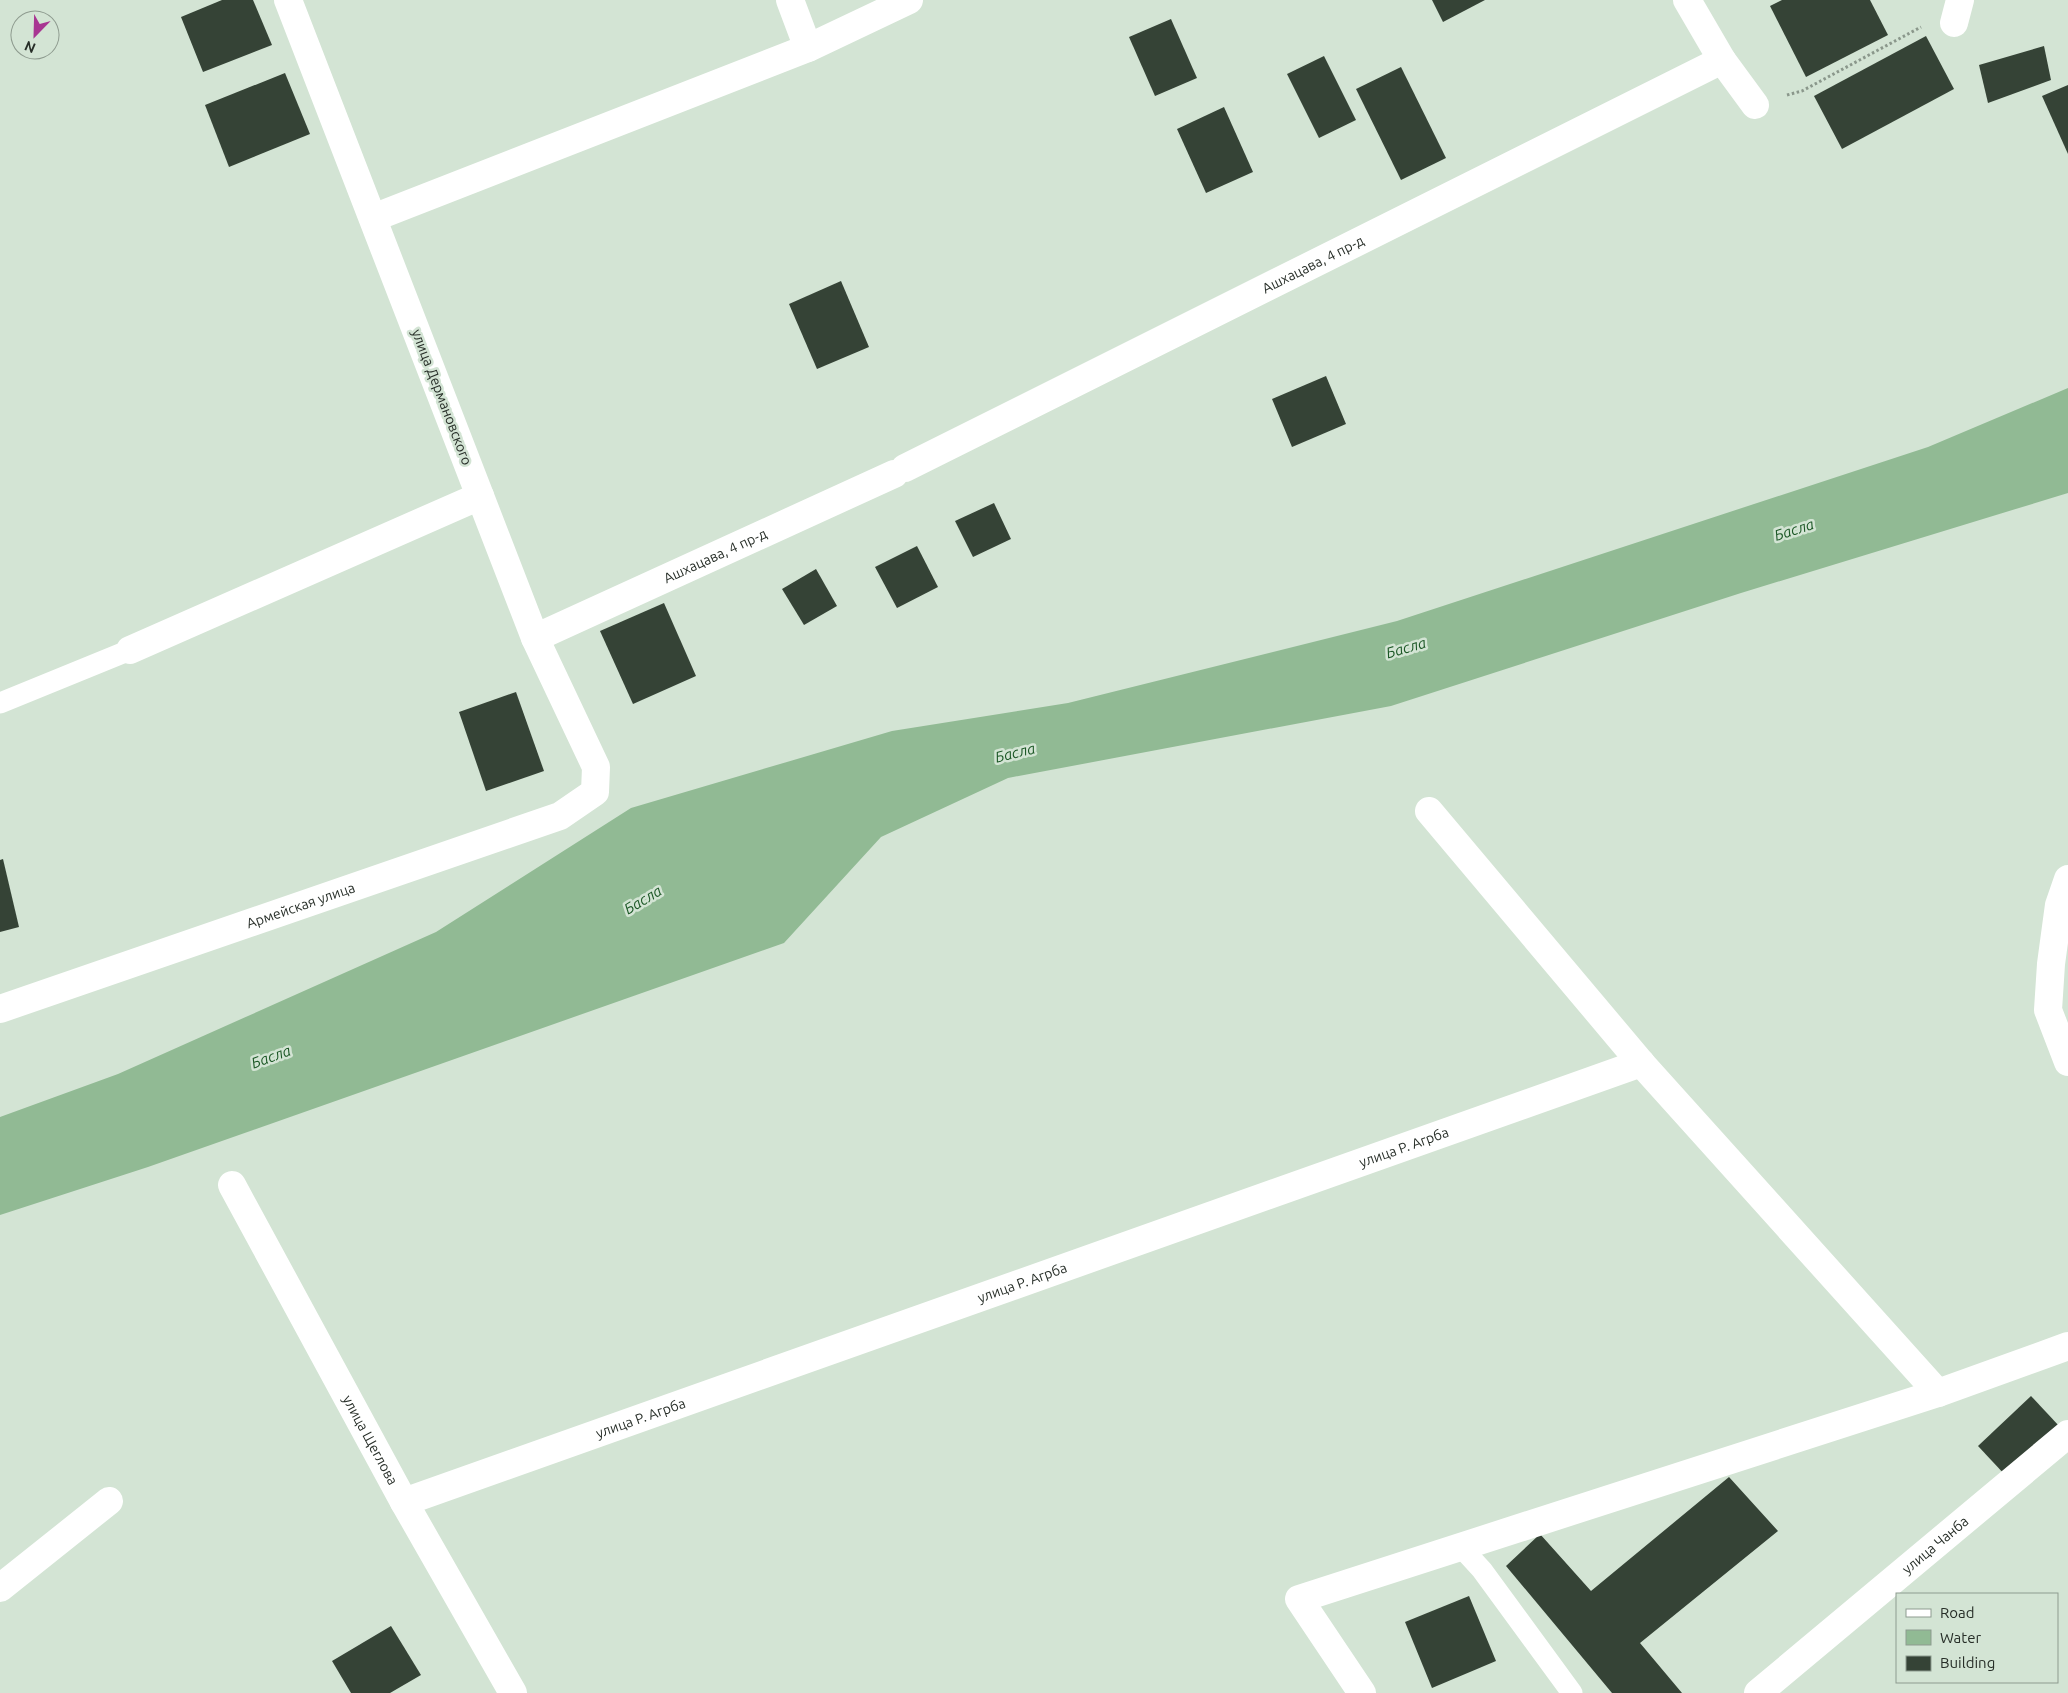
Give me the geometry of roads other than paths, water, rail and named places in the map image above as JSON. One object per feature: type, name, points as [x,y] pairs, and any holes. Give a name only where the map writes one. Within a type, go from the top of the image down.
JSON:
[{"type":"street","name":"улица Дермановского","points":[[288,0],[535,638],[596,767],[595,792]]},
{"type":"street","points":[[790,0],[808,48]]},
{"type":"street","points":[[373,218],[808,48],[908,0]]},
{"type":"street","points":[[1687,0],[1722,60],[1755,105]]},
{"type":"street","name":"Ашхацава, 4 пр-д","points":[[535,638],[900,471],[1722,60]]},
{"type":"street","points":[[130,650],[480,496]]},
{"type":"street","name":"Армейская улица","points":[[0,1009],[560,816],[595,792]]},
{"type":"street","points":[[1429,811],[1641,1064],[1938,1393]]},
{"type":"street","points":[[2068,880],[2059,905],[2051,964],[2048,1010],[2068,1062]]},
{"type":"street","name":"улица Р. Агрба","points":[[404,1502],[1641,1064]]},
{"type":"street","name":"улица Щеглова","points":[[232,1185],[404,1502],[513,1693]]},
{"type":"street","points":[[1362,1693],[1299,1598],[1938,1393],[2068,1346]]},
{"type":"street","name":"улица Чанба","points":[[1758,1693],[2068,1434]]},
{"type":"street","points":[[0,1588],[109,1500]]},
{"type":"lane","points":[[0,703],[130,650]]},
{"type":"lane","points":[[1460,1546],[1482,1570],[1572,1693]]},
{"type":"water","name":"Басла","points":[[2068,388],[2068,493],[1741,593],[1391,706],[1008,778],[881,837],[784,943],[148,1167],[0,1215],[0,1117],[118,1074],[436,932],[631,808],[892,731],[1068,703],[1397,621],[1928,447]]}]
